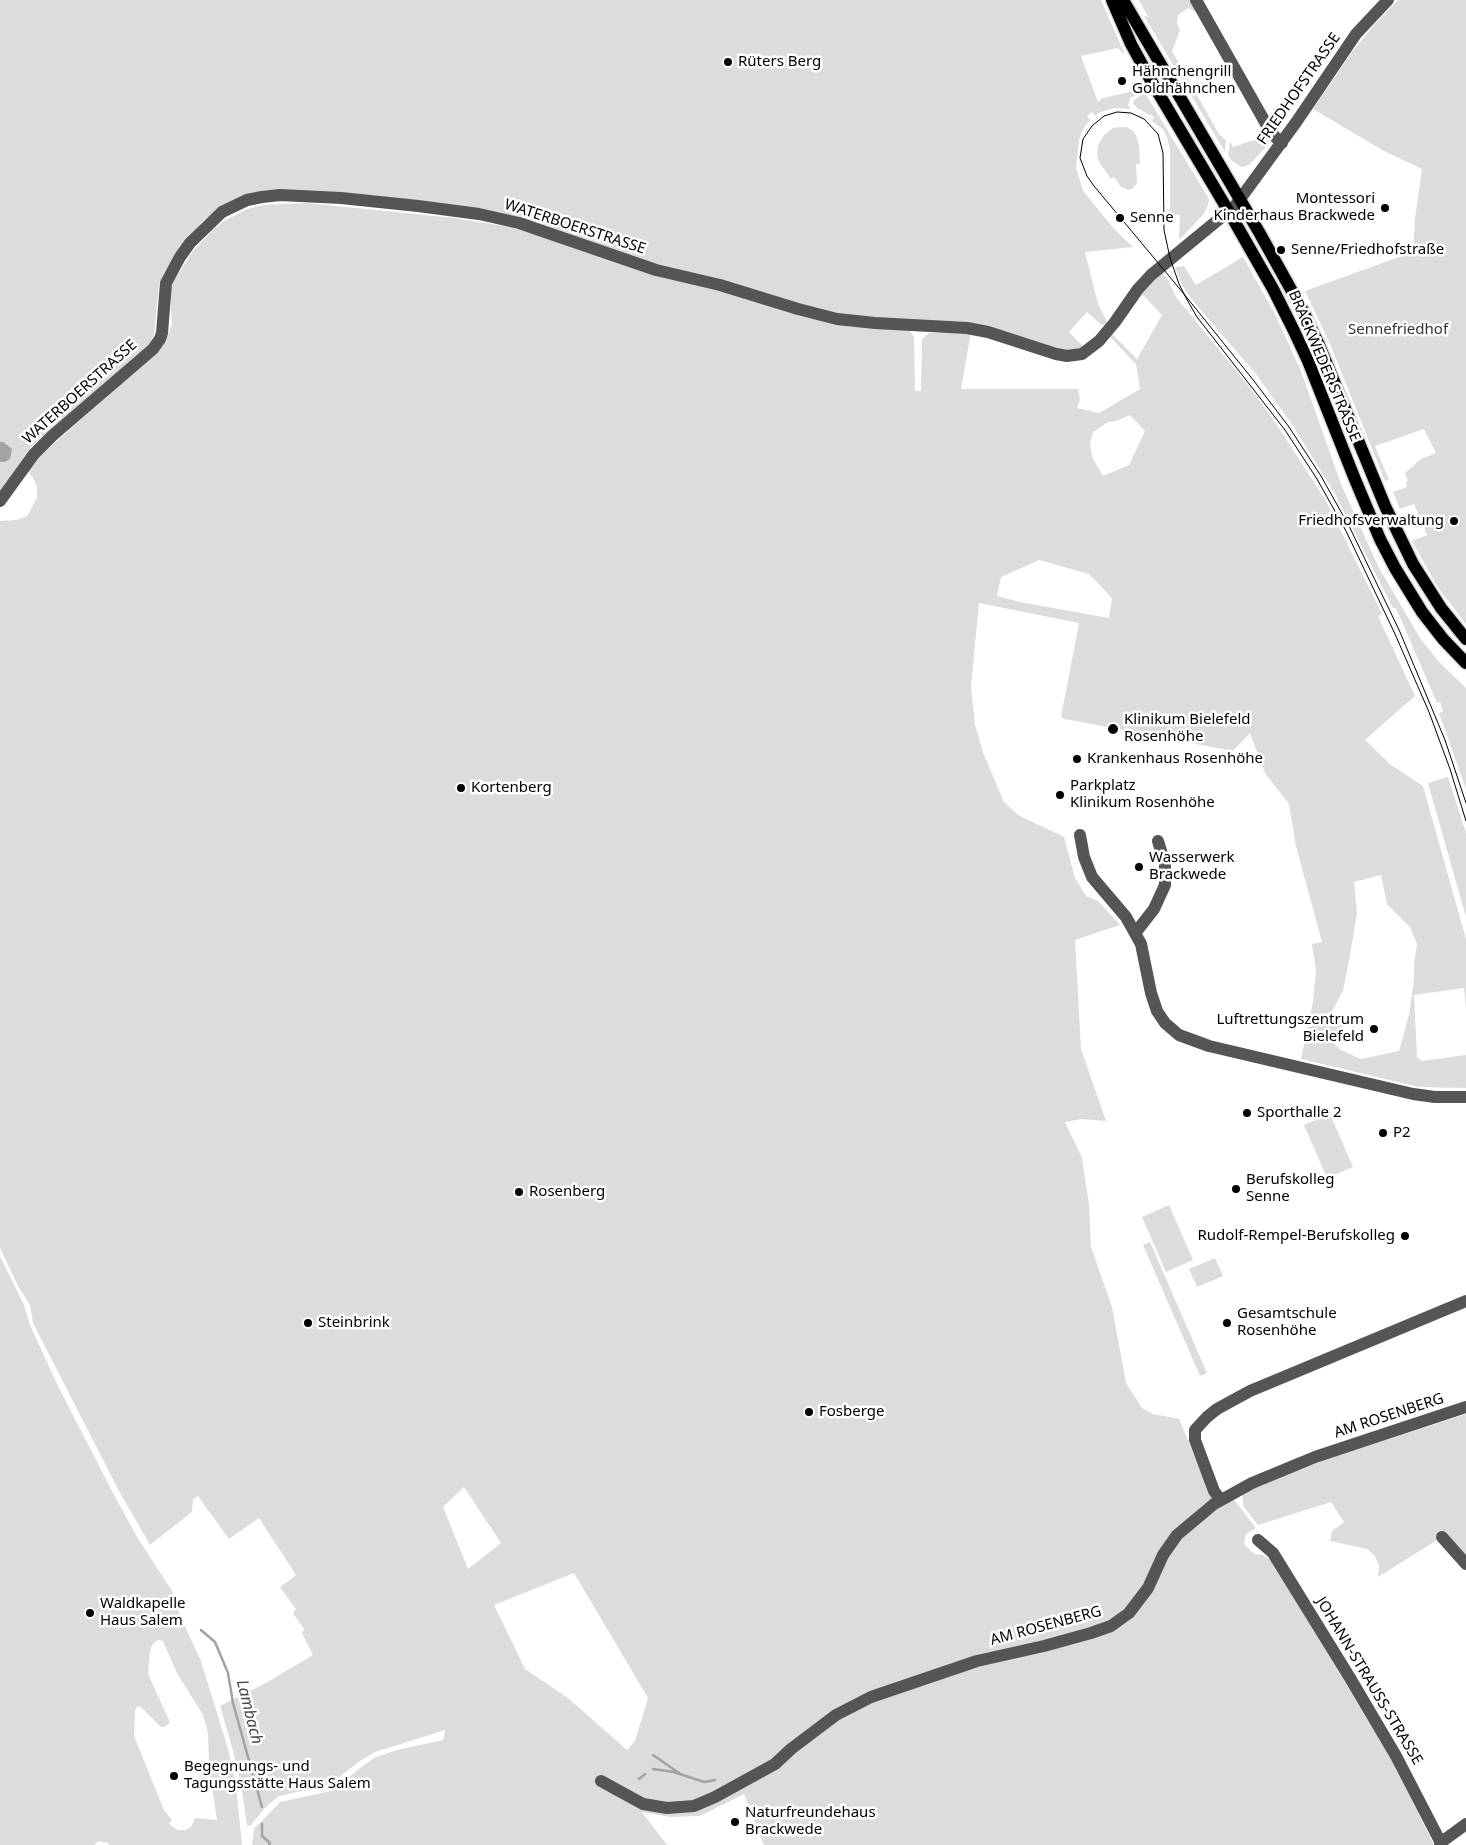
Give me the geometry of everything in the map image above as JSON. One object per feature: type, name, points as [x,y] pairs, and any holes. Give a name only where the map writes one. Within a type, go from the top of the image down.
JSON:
[{"type":"main road","name":"BRACKWEDER STRASSE","points":[[1112,0],[1131,44],[1150,79],[1273,289],[1294,332],[1380,539],[1395,568],[1422,612],[1443,639],[1466,663]]},
{"type":"main road","name":"BRACKWEDER STRASSE","points":[[1123,0],[1298,302],[1319,344],[1400,541],[1430,593],[1466,639]]},
{"type":"main road","points":[[1422,612],[1436,642],[1466,674]]},
{"type":"street","points":[[1196,0],[1264,122],[1272,134],[1282,143]]},
{"type":"street","name":"FRIEDHOFSTRASSE","points":[[1229,212],[1282,143],[1356,34],[1388,0]]},
{"type":"street","name":"WATERBOERSTRASSE","points":[[0,501],[40,448],[153,349],[162,333],[166,283],[180,257],[195,238],[222,212],[247,200],[280,195],[341,198],[479,214],[519,223],[656,270],[720,285],[838,319],[875,324],[949,326],[981,330],[1067,356],[1082,354],[1091,349],[1115,322],[1146,279],[1229,212]]},
{"type":"street","points":[[1080,835],[1084,857],[1094,881],[1126,917],[1136,932],[1143,952],[1151,993],[1157,1011],[1165,1023],[1182,1037],[1209,1046],[1413,1094],[1434,1097],[1466,1097]]},
{"type":"street","points":[[1136,932],[1154,909],[1165,885],[1165,864],[1158,841]]},
{"type":"street","points":[[1220,1499],[1214,1491],[1194,1435],[1197,1427],[1206,1417],[1216,1409],[1250,1391],[1466,1301]]},
{"type":"street","name":"AM ROSENBERG","points":[[601,1781],[643,1804],[667,1808],[694,1806],[720,1795],[774,1764],[836,1715],[872,1697],[977,1661],[1053,1643],[1111,1626],[1129,1613],[1148,1588],[1163,1555],[1177,1535],[1220,1499],[1252,1483],[1315,1457],[1466,1407]]},
{"type":"street","points":[[1442,1538],[1466,1564]]},
{"type":"street","name":"JOHANN-STRAUSS-STRASSE","points":[[1258,1540],[1273,1553],[1350,1678],[1396,1756],[1441,1844]]},
{"type":"street","points":[[1441,1844],[1466,1824]]},
{"type":"green space","points":[[0,0],[1101,0],[1125,55],[1118,48],[1081,56],[1098,102],[1103,98],[1143,89],[1144,91],[1130,98],[1128,106],[1131,109],[1114,108],[1098,113],[1095,116],[1092,112],[1087,116],[1090,120],[1083,129],[1079,140],[1076,167],[1083,191],[1115,230],[1133,247],[1085,252],[1098,304],[1108,324],[1102,325],[1087,312],[1069,332],[1084,347],[1067,351],[887,320],[828,312],[644,261],[536,222],[345,193],[222,206],[203,221],[180,248],[163,275],[159,284],[154,335],[144,351],[32,446],[0,491]]},
{"type":"green space","points":[[1139,0],[1190,0],[1196,12],[1189,8],[1178,15],[1177,23],[1180,30],[1172,51],[1219,134],[1226,140],[1225,152],[1144,16],[1150,17]]},
{"type":"green space","name":"Sennefriedhof","points":[[1398,0],[1466,0],[1466,624],[1437,586],[1412,541],[1427,535],[1414,504],[1400,509],[1393,492],[1407,487],[1406,482],[1408,481],[1405,473],[1421,459],[1436,453],[1424,429],[1375,446],[1389,480],[1385,481],[1330,344],[1305,291],[1413,252],[1415,218],[1422,169],[1384,151],[1313,109],[1352,52]]},
{"type":"green space","points":[[1145,93],[1209,199],[1207,208],[1202,216],[1179,240],[1180,215],[1170,214],[1170,150],[1167,137],[1163,129],[1152,121],[1154,117],[1137,108],[1133,103],[1135,99]]},
{"type":"green space","points":[[1120,127],[1132,130],[1136,135],[1139,146],[1140,164],[1136,164],[1137,183],[1132,189],[1128,190],[1121,187],[1114,177],[1111,179],[1097,156],[1098,145],[1104,135],[1113,128]]},
{"type":"green space","points":[[1266,136],[1268,139],[1267,146],[1249,165],[1242,167],[1232,161],[1228,155],[1230,141],[1233,147]]},
{"type":"green space","points":[[307,203],[454,218],[510,227],[570,245],[641,271],[910,331],[914,337],[915,391],[921,391],[922,339],[929,333],[971,332],[961,389],[1078,389],[1080,400],[1077,408],[1099,413],[1140,389],[1136,364],[1109,336],[1112,334],[1137,359],[1162,315],[1141,293],[1162,273],[1168,280],[1176,297],[1247,384],[1277,425],[1326,501],[1382,614],[1378,616],[1415,696],[1365,740],[1391,765],[1423,786],[1466,939],[1466,1009],[1464,988],[1414,995],[1417,1057],[1422,1061],[1466,1055],[1466,1088],[1419,1087],[1301,1059],[1313,1002],[1316,971],[1312,944],[1322,942],[1296,846],[1289,804],[1265,773],[1250,733],[1233,751],[1065,719],[1061,717],[1079,623],[979,603],[971,686],[975,725],[984,755],[1004,802],[1018,815],[1064,837],[1075,878],[1086,896],[1098,901],[1120,925],[1075,940],[1081,1049],[1106,1121],[1082,1119],[1065,1122],[1082,1158],[1089,1204],[1091,1247],[1112,1307],[1126,1383],[1142,1408],[1153,1414],[1179,1419],[1212,1498],[1175,1529],[1169,1557],[1182,1537],[1232,1497],[1256,1528],[1246,1534],[1244,1544],[1254,1554],[1263,1555],[1271,1560],[1391,1759],[1434,1845],[764,1845],[744,1794],[700,1816],[670,1817],[642,1812],[667,1845],[252,1845],[254,1829],[280,1802],[331,1791],[376,1757],[397,1750],[443,1740],[445,1730],[375,1752],[329,1785],[279,1796],[265,1808],[250,1826],[247,1825],[241,1784],[220,1706],[266,1683],[313,1655],[302,1633],[304,1629],[293,1613],[296,1609],[280,1587],[296,1575],[259,1518],[229,1539],[198,1496],[193,1499],[192,1512],[150,1545],[118,1489],[33,1323],[30,1305],[18,1286],[0,1248],[0,521],[17,520],[27,516],[37,498],[37,486],[29,471],[39,457],[112,392],[166,340],[172,324],[170,294],[172,284],[193,251],[224,221],[247,209],[263,205]],"holes":[[[1130,415],[1145,431],[1129,465],[1103,476],[1092,457],[1090,443],[1093,432],[1108,422]],[[1039,560],[1089,574],[1112,598],[1109,618],[997,596],[1001,577]],[[1381,875],[1387,904],[1410,927],[1417,944],[1409,1015],[1399,1051],[1361,1059],[1341,1050],[1332,1042],[1343,1027],[1330,1015],[1343,991],[1350,955],[1357,913],[1354,882]],[[464,1487],[501,1543],[468,1569],[443,1507]],[[574,1573],[648,1698],[635,1741],[627,1750],[568,1698],[525,1669],[494,1605]]]},
{"type":"green space","points":[[1243,257],[1275,314],[1301,371],[1341,484],[1379,568],[1420,638],[1439,662],[1466,688],[1466,789],[1439,713],[1443,711],[1440,702],[1437,703],[1396,608],[1393,608],[1335,494],[1293,426],[1256,374],[1193,301],[1181,283],[1175,267],[1184,266],[1196,285]]},
{"type":"green space","points":[[1448,777],[1466,833],[1466,917],[1428,783]]},
{"type":"green space","points":[[1330,1114],[1353,1167],[1327,1178],[1304,1125]]},
{"type":"green space","points":[[1169,1205],[1193,1260],[1166,1272],[1142,1217]]},
{"type":"green space","points":[[1150,1242],[1207,1373],[1200,1376],[1143,1245]]},
{"type":"green space","points":[[0,1256],[24,1305],[30,1325],[58,1386],[137,1537],[172,1591],[181,1618],[201,1661],[228,1749],[236,1786],[242,1845],[109,1845],[99,1841],[94,1845],[0,1845]],"holes":[[[157,1640],[163,1641],[177,1673],[203,1715],[208,1733],[209,1767],[217,1820],[195,1818],[191,1827],[185,1830],[178,1830],[169,1824],[172,1820],[164,1810],[134,1736],[135,1710],[138,1706],[161,1727],[165,1727],[170,1722],[148,1674],[152,1645]]]},
{"type":"green space","points":[[1215,1258],[1223,1276],[1197,1287],[1189,1269]]},
{"type":"green space","points":[[1466,1414],[1466,1557],[1437,1540],[1378,1577],[1379,1566],[1375,1556],[1367,1549],[1330,1541],[1332,1531],[1344,1522],[1331,1502],[1258,1525],[1243,1506],[1243,1492],[1313,1464]]},
{"type":"shaded area","points":[[0,442],[3,442],[12,449],[10,459],[5,462],[0,462]]},
{"type":"waterway","name":"Lambach","points":[[201,1630],[215,1642],[228,1673],[233,1703],[262,1807]]},
{"type":"waterway","points":[[653,1755],[679,1773]]},
{"type":"waterway","points":[[653,1769],[674,1772],[704,1782],[715,1780]]},
{"type":"waterway","points":[[639,1779],[645,1774]]},
{"type":"waterway","name":"Lambach","points":[[262,1824],[262,1836],[270,1843],[269,1845]]},
{"type":"tram line","points":[[1466,803],[1445,740],[1400,632],[1350,528],[1321,476],[1289,427],[1254,381],[1184,294],[1094,186],[1087,176],[1080,158],[1083,139],[1092,126],[1104,116],[1117,112],[1131,113],[1144,119],[1158,134],[1163,153],[1164,230],[1170,258],[1179,284],[1184,294],[1197,317],[1285,430],[1317,479],[1346,531],[1395,634],[1429,712],[1450,769],[1466,821]]},
{"type":"place","name":"Rüters Berg","points":[[728,62]]},
{"type":"place","name":"Hähnchengrill Goldhähnchen","points":[[1122,81]]},
{"type":"place","name":"Montessori Kinderhaus Brackwede","points":[[1385,208]]},
{"type":"place","name":"Senne","points":[[1120,218]]},
{"type":"place","name":"Senne/Friedhofstraße","points":[[1281,250]]},
{"type":"place","name":"Friedhofsverwaltung","points":[[1454,521]]},
{"type":"place","name":"Klinikum Bielefeld Rosenhöhe","points":[[1113,729]]},
{"type":"place","name":"Krankenhaus Rosenhöhe","points":[[1077,759]]},
{"type":"place","name":"Kortenberg","points":[[461,788]]},
{"type":"place","name":"Parkplatz Klinikum Rosenhöhe","points":[[1060,795]]},
{"type":"place","name":"Wasserwerk Brackwede","points":[[1139,867]]},
{"type":"place","name":"Luftrettungszentrum Bielefeld","points":[[1374,1029]]},
{"type":"place","name":"Sporthalle 2","points":[[1247,1113]]},
{"type":"place","name":"P2","points":[[1383,1133]]},
{"type":"place","name":"Berufskolleg Senne","points":[[1236,1189]]},
{"type":"place","name":"Rosenberg","points":[[519,1192]]},
{"type":"place","name":"Rudolf-Rempel-Berufskolleg","points":[[1405,1236]]},
{"type":"place","name":"Steinbrink","points":[[308,1323]]},
{"type":"place","name":"Gesamtschule Rosenhöhe","points":[[1227,1323]]},
{"type":"place","name":"Fosberge","points":[[809,1412]]},
{"type":"place","name":"Waldkapelle Haus Salem","points":[[90,1613]]},
{"type":"place","name":"Begegnungs- und Tagungsstätte Haus Salem","points":[[174,1776]]},
{"type":"place","name":"Naturfreundehaus Brackwede","points":[[735,1822]]}]
